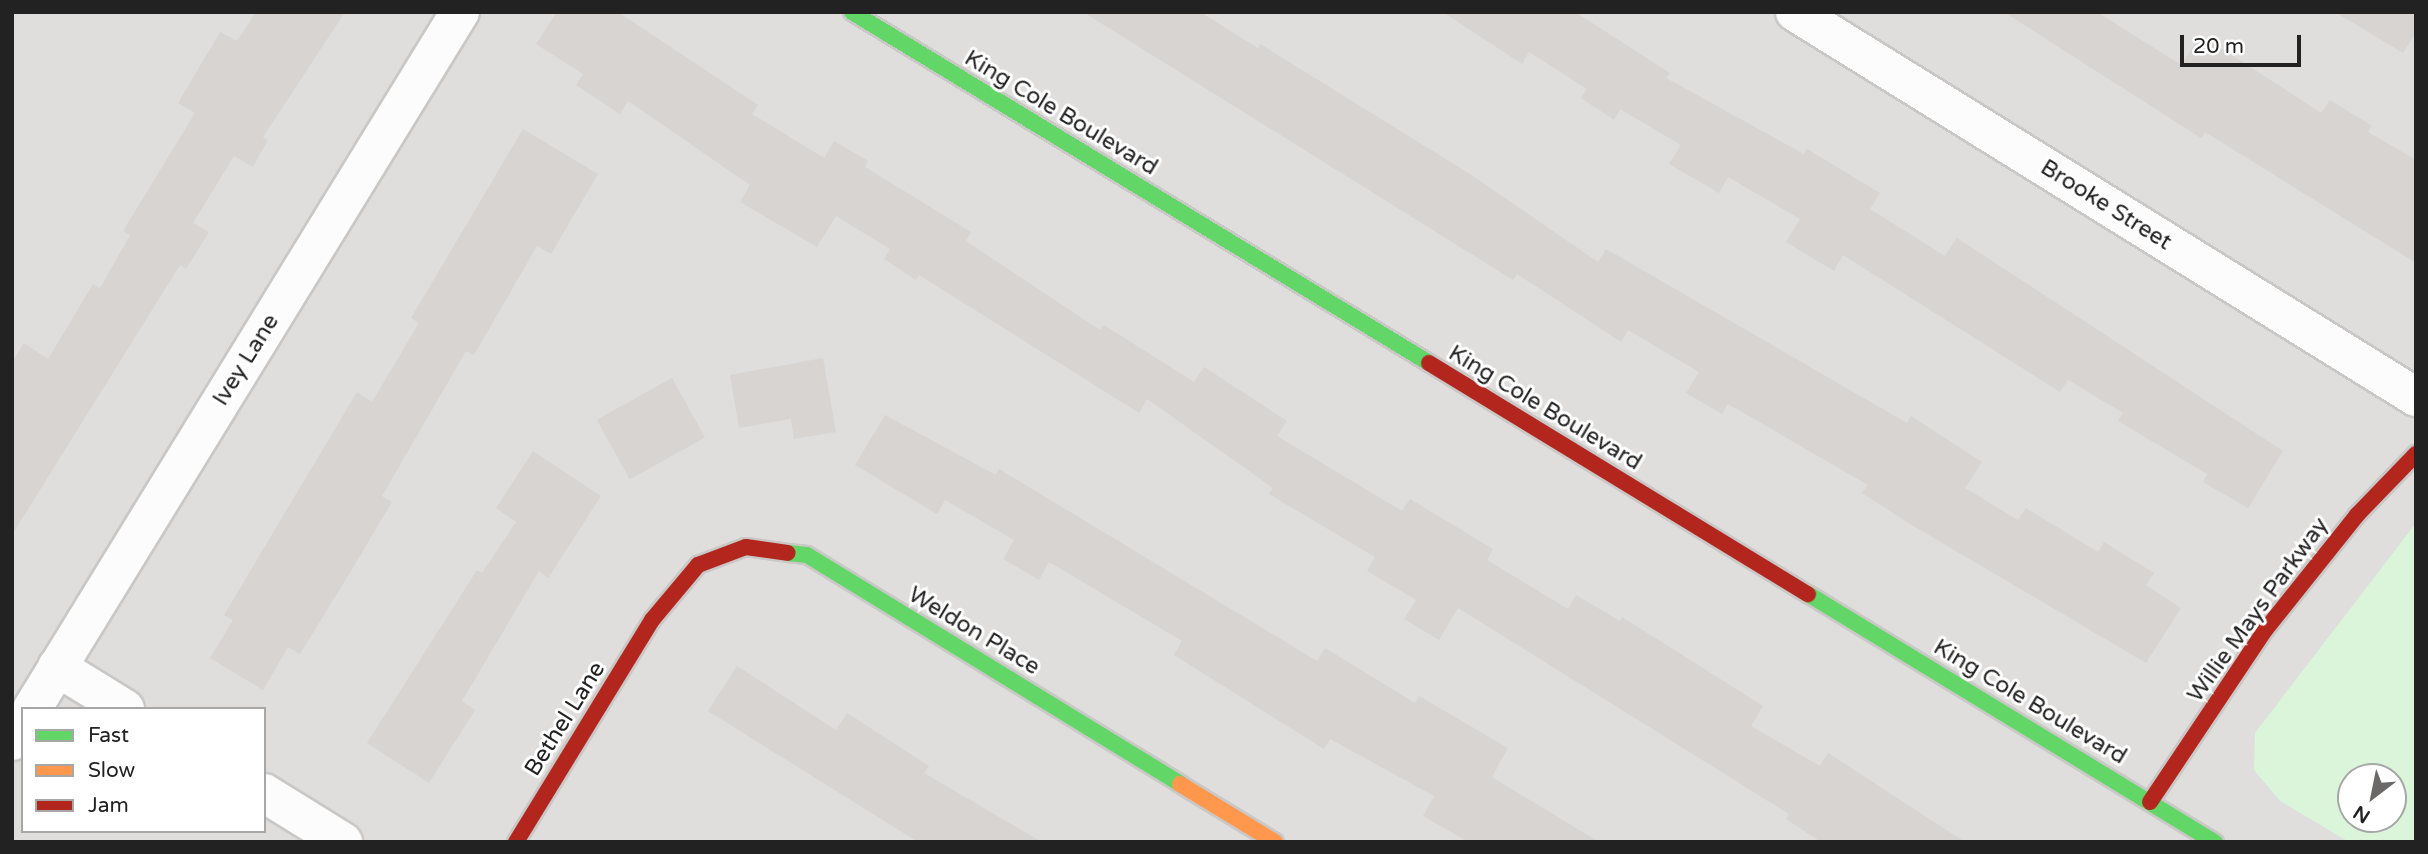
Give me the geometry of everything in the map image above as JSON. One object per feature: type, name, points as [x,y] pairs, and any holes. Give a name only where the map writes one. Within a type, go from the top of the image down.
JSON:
[{"type":"street","name":"Ivey Lane","points":[[33,707],[460,12]]},
{"type":"street","name":"King Cole Boulevard","points":[[852,12],[2215,842]]},
{"type":"street","name":"Brooke Street","points":[[1795,12],[2416,397]]},
{"type":"street","name":"Willie Mays Parkway","points":[[2150,802],[2266,629],[2357,515],[2416,454]]},
{"type":"street","name":"Weldon Place","points":[[652,620],[698,565],[746,547],[807,555],[1275,842]]},
{"type":"street","name":"Bethel Lane","points":[[516,842],[652,620]]},
{"type":"street","points":[[57,667],[122,707]]},
{"type":"street","points":[[266,794],[344,842]]},
{"type":"shaded area","points":[[12,12],[2416,12],[2416,842],[12,842]]},
{"type":"green space","points":[[2416,523],[2416,842],[2349,842],[2280,801],[2254,770],[2255,733]]},
{"type":"building","points":[[256,12],[345,12],[263,137],[268,140],[253,167],[234,156],[193,223],[209,232],[186,269],[180,265],[12,535],[12,362],[24,343],[48,359],[93,284],[100,288],[130,235],[123,231],[195,113],[178,103],[220,32],[237,41]]},
{"type":"building","points":[[557,12],[618,12],[758,105],[752,114],[824,158],[834,141],[868,161],[865,167],[971,232],[966,241],[1100,330],[1104,325],[1194,382],[1204,367],[1287,421],[1277,436],[1402,511],[1410,499],[1493,549],[1487,560],[1568,609],[1576,595],[1620,621],[1622,617],[1763,706],[1751,726],[1820,766],[1828,753],[1965,842],[1821,842],[1786,819],[1789,814],[1458,608],[1439,640],[1404,619],[1416,600],[1367,571],[1375,557],[1269,494],[1273,488],[1147,399],[1139,413],[919,275],[916,280],[884,259],[890,249],[836,216],[817,247],[740,202],[750,185],[628,101],[620,114],[576,85],[583,74],[536,44]]},
{"type":"building","points":[[1083,12],[1200,12],[1258,48],[1260,44],[1470,174],[1598,262],[1606,249],[1907,423],[1911,416],[1982,462],[1965,488],[2018,520],[2026,508],[2098,552],[2104,542],[2154,573],[2146,585],[2181,608],[2146,663],[1910,524],[1862,493],[1868,485],[1728,404],[1722,414],[1686,393],[1699,372],[1628,330],[1621,342],[1517,274],[1513,280]]},
{"type":"building","points":[[1443,12],[1575,12],[1670,73],[1666,78],[1804,154],[1807,149],[1880,193],[1870,209],[1945,256],[1957,238],[2283,451],[2248,508],[2203,482],[2207,474],[2118,421],[2123,413],[2068,380],[2060,392],[1843,255],[1834,271],[1786,242],[1800,219],[1728,177],[1719,193],[1669,164],[1681,145],[1620,109],[1614,120],[1581,98],[1587,89],[1529,52],[1522,64]]},
{"type":"building","points":[[2004,12],[2097,12],[2181,65],[2201,35],[2321,113],[2330,100],[2372,126],[2368,132],[2416,160],[2416,263],[2205,132],[2201,138]]},
{"type":"building","points":[[2335,12],[2416,12],[2416,33],[2403,53]]},
{"type":"building","points":[[523,129],[598,174],[551,254],[537,246],[474,355],[466,351],[382,496],[392,502],[354,566],[300,654],[288,647],[263,690],[210,658],[233,620],[224,615],[357,392],[372,402],[419,323],[411,318]]},
{"type":"building","points":[[823,358],[836,432],[794,439],[791,419],[739,428],[730,375]]},
{"type":"building","points":[[672,378],[705,437],[630,479],[597,420]]},
{"type":"building","points":[[885,415],[996,475],[999,469],[1317,661],[1325,648],[1415,703],[1419,696],[1508,748],[1492,777],[1599,842],[1468,842],[1423,816],[1434,796],[1330,739],[1324,749],[1174,655],[1182,641],[1049,562],[1039,580],[1003,559],[1014,540],[945,500],[937,514],[855,465]]},
{"type":"building","points":[[533,451],[601,496],[548,578],[539,571],[462,701],[475,710],[429,783],[367,743],[477,570],[482,573],[516,522],[496,508]]},
{"type":"building","points":[[737,666],[836,730],[847,713],[929,766],[924,773],[1042,842],[918,842],[708,711]]},
{"type":"traffic: fast","points":[[852,12],[1429,363]]},
{"type":"traffic: fast","points":[[788,553],[807,555],[1180,784]]},
{"type":"traffic: fast","points":[[1808,594],[2215,842]]},
{"type":"traffic: slow","points":[[1180,784],[1275,842]]},
{"type":"traffic: jam","points":[[1429,363],[1808,594]]},
{"type":"traffic: jam","points":[[2150,802],[2266,629],[2357,515],[2416,454]]},
{"type":"traffic: jam","points":[[516,842],[652,620],[698,565],[746,547],[788,553]]}]
